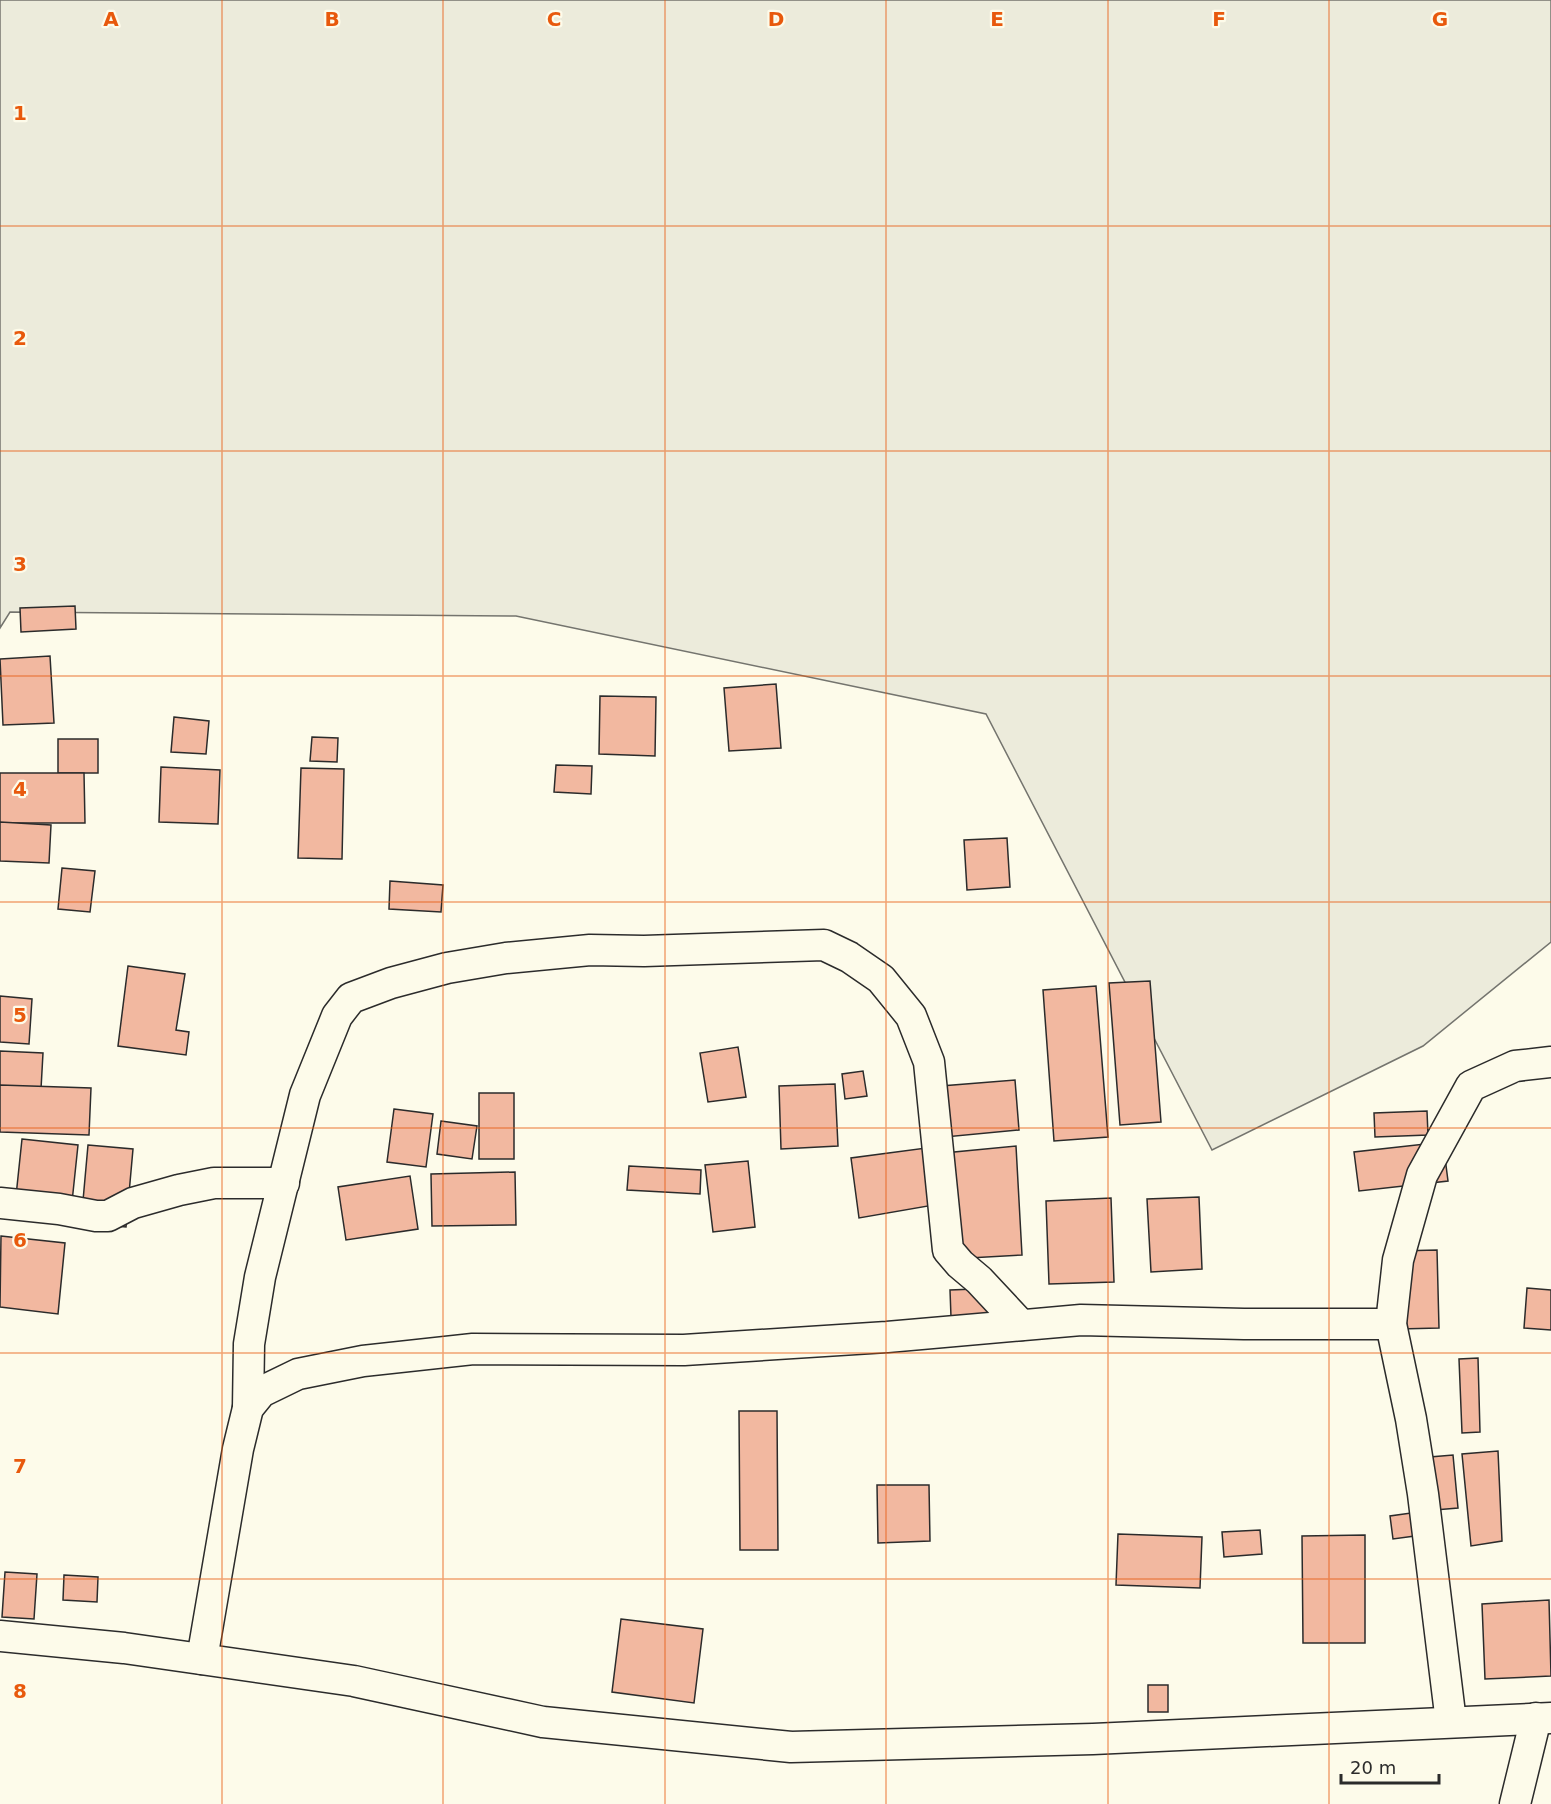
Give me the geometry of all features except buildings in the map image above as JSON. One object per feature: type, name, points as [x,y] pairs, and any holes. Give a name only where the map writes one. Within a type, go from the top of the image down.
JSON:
[{"type":"street","points":[[202,1659],[238,1449],[248,1408],[249,1344],[260,1277],[304,1095],[337,1016],[351,998],[391,983],[447,968],[506,958],[590,950],[644,951],[824,945],[849,957],[882,979],[911,1016],[929,1062],[948,1250],[1021,1325]]},
{"type":"street","points":[[1451,1722],[1423,1494],[1411,1419],[1391,1324],[1398,1260],[1422,1176],[1471,1086],[1515,1066],[1551,1062]]},
{"type":"street","points":[[0,1203],[108,1216],[133,1203],[214,1183],[284,1183]]},
{"type":"street","points":[[248,1408],[261,1392],[298,1374],[363,1361],[473,1349],[684,1350],[887,1337],[1081,1320],[1244,1324],[1391,1324]]},
{"type":"street","points":[[0,1636],[124,1648],[354,1681],[543,1722],[790,1747],[1093,1739],[1544,1718],[1515,1804]]},
{"type":"shaded area","points":[[0,0],[1551,0],[1551,942],[1423,1046],[1212,1150],[986,714],[516,616],[10,612],[0,628]]}]
